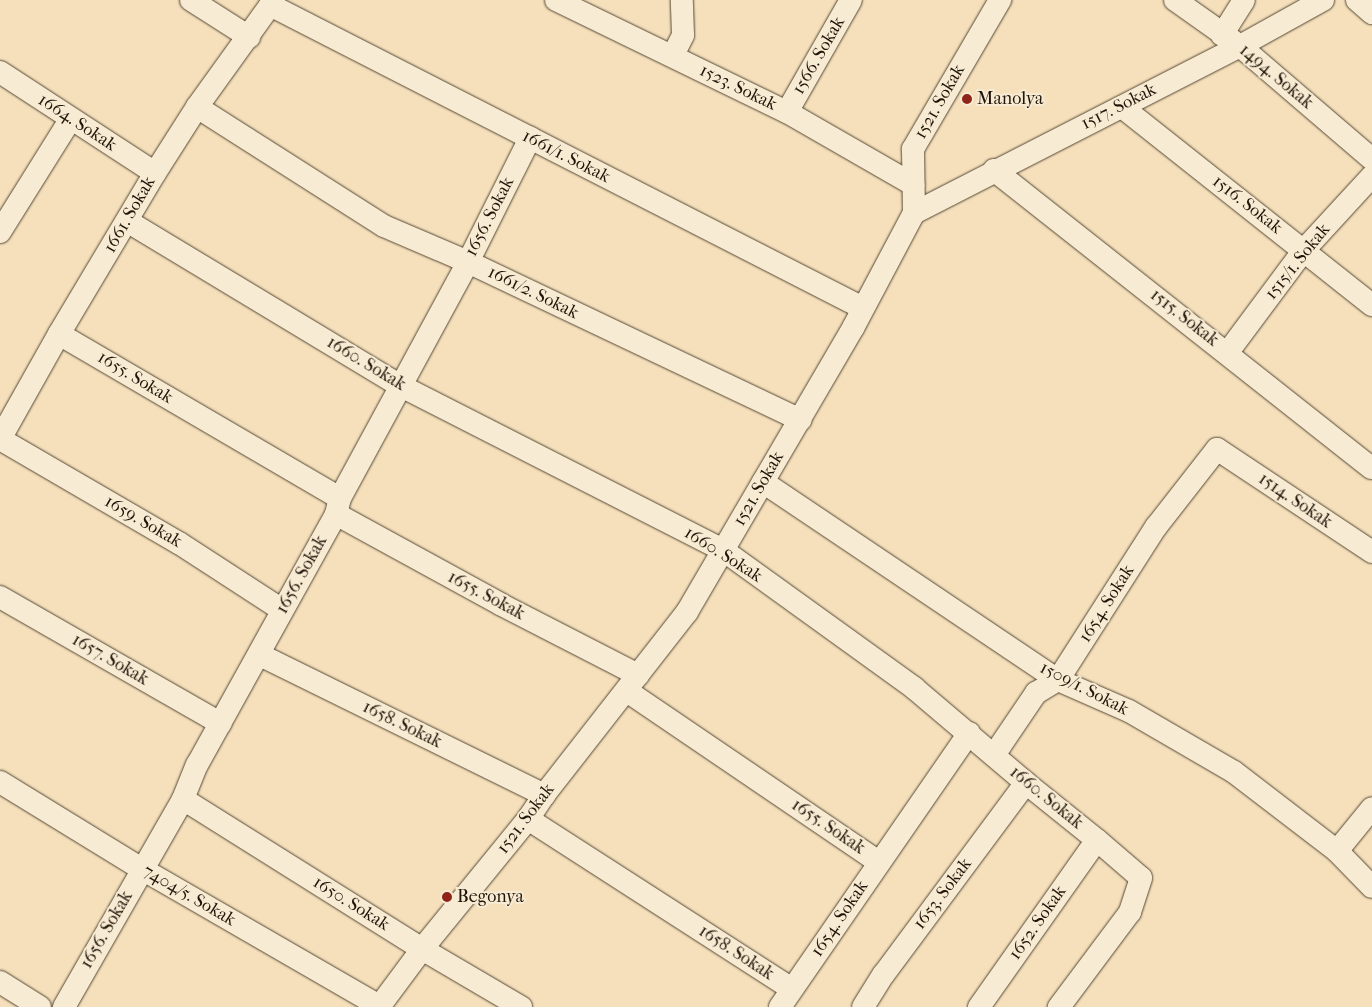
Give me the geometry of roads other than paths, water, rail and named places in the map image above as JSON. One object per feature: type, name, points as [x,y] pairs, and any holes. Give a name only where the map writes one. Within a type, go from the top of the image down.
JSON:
[{"type":"street","points":[[191,0],[249,37]]},
{"type":"street","name":"1523. Sokak","points":[[556,0],[673,55],[787,112],[914,185]]},
{"type":"street","points":[[673,55],[683,34],[682,0]]},
{"type":"street","name":"1566. Sokak","points":[[787,112],[852,0]]},
{"type":"street","name":"1521. Sokak","points":[[379,1006],[422,949],[528,819],[544,795],[687,612],[800,420],[914,213],[912,149],[1000,0]]},
{"type":"street","name":"1494. Sokak","points":[[1175,0],[1231,40],[1372,159]]},
{"type":"street","points":[[1231,40],[1244,0]]},
{"type":"street","name":"1517. Sokak","points":[[914,213],[994,170],[1122,107],[1231,40],[1323,0]]},
{"type":"street","points":[[1357,0],[1372,13]]},
{"type":"street","name":"1661. Sokak","points":[[0,439],[59,334],[155,173],[197,107],[249,37],[272,2]]},
{"type":"street","name":"1661/1. Sokak","points":[[272,2],[530,138],[863,308]]},
{"type":"street","name":"1664. Sokak","points":[[0,72],[70,120],[155,173]]},
{"type":"street","name":"1661/2. Sokak","points":[[197,107],[384,226],[468,262],[800,420]]},
{"type":"street","name":"1516. Sokak","points":[[1122,107],[1372,305]]},
{"type":"street","points":[[0,232],[70,120]]},
{"type":"street","name":"1656. Sokak","points":[[64,1007],[183,798],[197,765],[260,655],[282,610],[468,262],[530,138]]},
{"type":"street","name":"1515. Sokak","points":[[994,170],[1228,352],[1372,468]]},
{"type":"street","name":"1515/1. Sokak","points":[[1228,352],[1304,250],[1372,176]]},
{"type":"street","name":"1660. Sokak","points":[[128,221],[401,386],[724,550],[914,688],[1026,783],[1097,840],[1141,878],[1130,912],[1059,1007]]},
{"type":"street","name":"1655. Sokak","points":[[59,334],[338,506],[632,683],[879,862]]},
{"type":"street","name":"1659. Sokak","points":[[0,439],[179,543],[282,610]]},
{"type":"street","name":"1514. Sokak","points":[[1218,449],[1372,552]]},
{"type":"street","name":"1654. Sokak","points":[[994,755],[1036,693],[1058,680],[1156,527],[1218,449]]},
{"type":"street","name":"1509/1. Sokak","points":[[763,482],[1058,680],[1129,711],[1234,772],[1337,851],[1372,887]]},
{"type":"street","name":"1657. Sokak","points":[[0,597],[220,724]]},
{"type":"street","name":"1658. Sokak","points":[[260,655],[544,795]]},
{"type":"street","name":"1654. Sokak","points":[[786,998],[968,733]]},
{"type":"street","name":"7404/5. Sokak","points":[[0,782],[142,869],[379,1006]]},
{"type":"street","name":"1653. Sokak","points":[[863,1007],[884,974],[1026,783]]},
{"type":"street","name":"1650. Sokak","points":[[183,798],[422,949],[521,1007]]},
{"type":"street","points":[[1337,851],[1372,808]]},
{"type":"street","name":"1658. Sokak","points":[[528,819],[786,998]]},
{"type":"street","name":"1652. Sokak","points":[[979,1007],[1097,840]]},
{"type":"street","points":[[0,982],[40,1007]]},
{"type":"place","name":"Manolya","points":[[967,99]]},
{"type":"place","name":"Begonya","points":[[447,897]]}]
